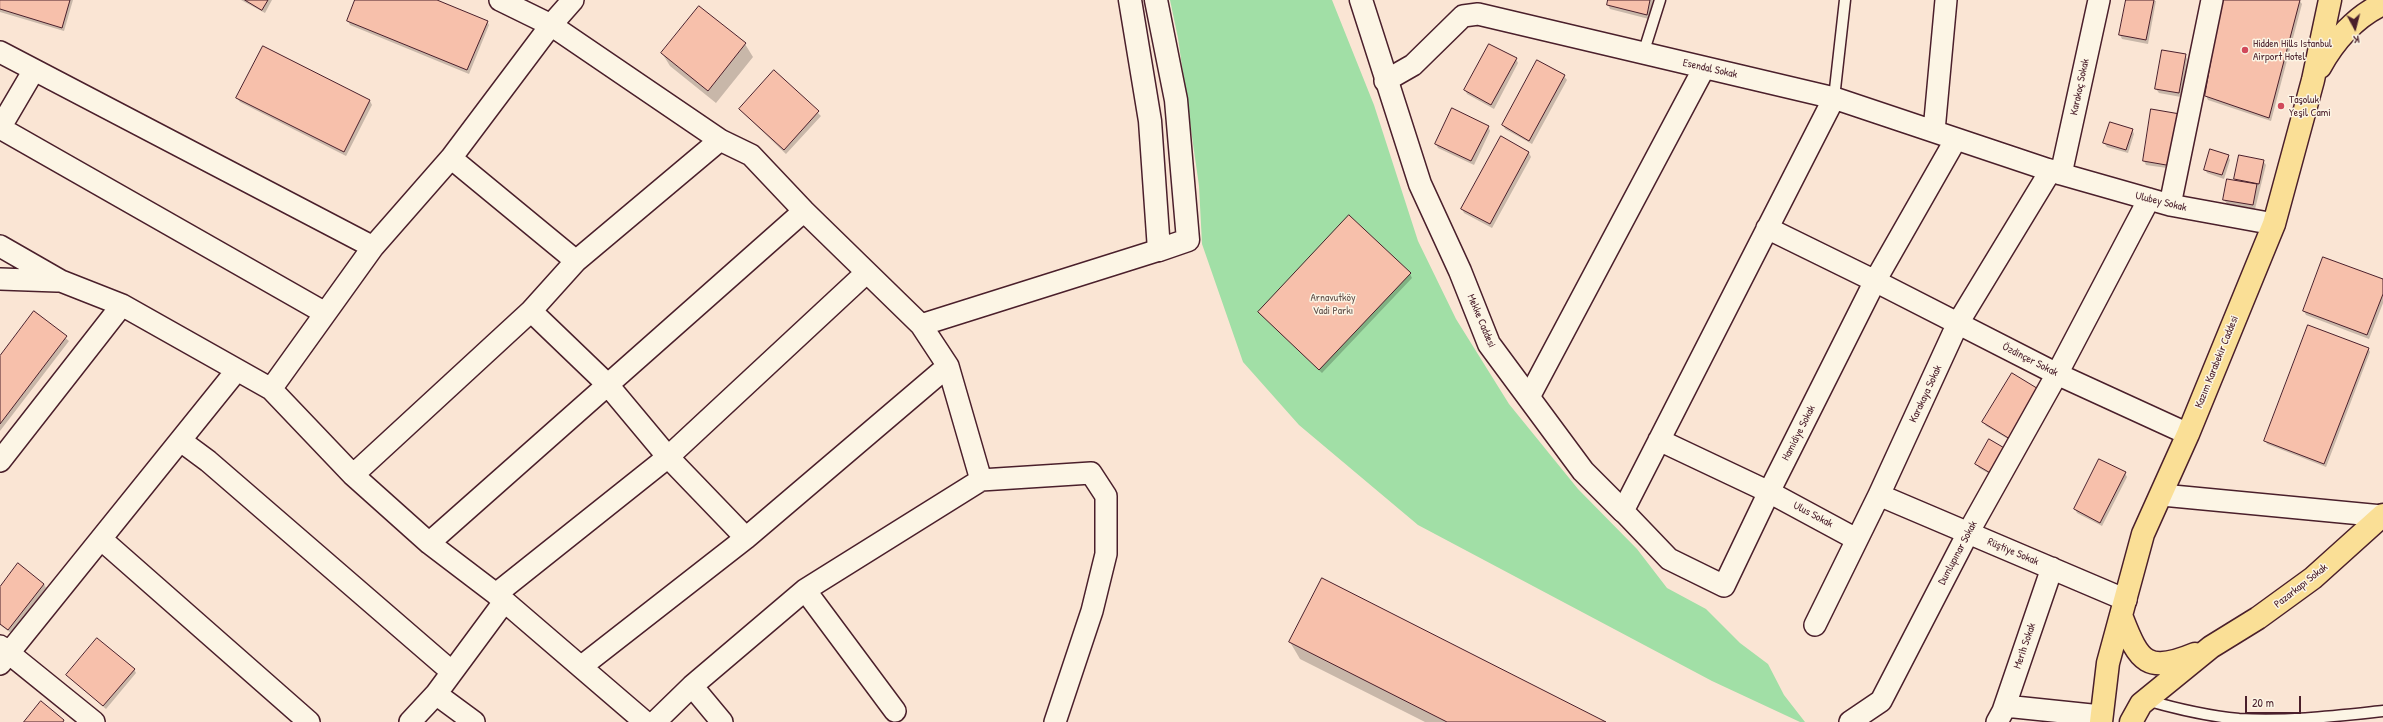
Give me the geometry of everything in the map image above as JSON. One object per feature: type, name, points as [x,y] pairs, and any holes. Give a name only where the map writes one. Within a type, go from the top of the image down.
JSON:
[{"type":"main road","name":"Kazım Karabekir Caddesi","points":[[2101,719],[2108,663],[2144,534],[2188,434],[2274,224],[2313,80],[2330,0]]},
{"type":"main road","points":[[2313,80],[2330,49],[2366,11],[2383,4]]},
{"type":"main road","name":"Pazarkapı Sokak","points":[[2211,648],[2258,618],[2313,578],[2383,516]]},
{"type":"main road","points":[[2124,609],[2134,649],[2146,660],[2160,664],[2176,662],[2211,648]]},
{"type":"main road","points":[[2131,722],[2141,704],[2211,648]]},
{"type":"street","points":[[500,0],[551,25],[720,140],[751,155],[804,211],[921,325],[948,366],[981,480]]},
{"type":"street","points":[[271,389],[373,247],[451,158],[551,25],[573,0]]},
{"type":"street","points":[[1130,0],[1150,121],[1160,250]]},
{"type":"street","points":[[921,325],[1188,240],[1176,100],[1156,0]]},
{"type":"street","name":"Mekke Caddesi","points":[[1361,0],[1385,81],[1420,184],[1460,271],[1489,344],[1583,471],[1669,559],[1724,586]]},
{"type":"street","points":[[1934,131],[1946,0]]},
{"type":"street","name":"Karakoç Sokak","points":[[2056,172],[2099,0]]},
{"type":"street","points":[[2170,205],[2212,0]]},
{"type":"street","name":"Esendal Sokak","points":[[1385,81],[1414,65],[1463,16],[1475,7],[1644,54],[1834,98],[2056,172]]},
{"type":"street","points":[[0,52],[373,247]]},
{"type":"street","points":[[1529,397],[1704,68]]},
{"type":"street","points":[[34,70],[0,128],[325,313]]},
{"type":"street","points":[[1623,511],[1834,98]]},
{"type":"street","name":"Hamidiye Sokak","points":[[1724,586],[1769,492],[1876,281],[1956,139]]},
{"type":"street","points":[[353,475],[531,311],[576,261],[720,140]]},
{"type":"street","points":[[451,158],[576,261]]},
{"type":"street","name":"Ulubey Sokak","points":[[2056,172],[2170,205],[2274,224]]},
{"type":"street","name":"Karakaya Sokak","points":[[1815,625],[1856,539],[1879,495],[1958,324],[2056,172]]},
{"type":"street","name":"Dumlupınar Sokak","points":[[1850,722],[1881,701],[1968,532],[2057,374],[2149,199]]},
{"type":"street","points":[[429,543],[804,211]]},
{"type":"street","name":"Özdinçer Sokak","points":[[1767,228],[1876,281],[2057,374],[2188,434]]},
{"type":"street","points":[[0,246],[61,281],[122,306],[271,389],[353,475],[429,543],[500,598],[582,666],[645,722]]},
{"type":"street","points":[[410,722],[436,694],[452,672],[500,598],[668,457],[866,273]]},
{"type":"street","points":[[0,278],[61,281]]},
{"type":"street","points":[[0,461],[122,306]]},
{"type":"street","points":[[531,311],[608,384],[668,457],[746,538]]},
{"type":"street","points":[[582,666],[746,538],[948,366]]},
{"type":"street","points":[[94,722],[3,654],[101,539],[237,370]]},
{"type":"street","name":"Ulus Sokak","points":[[1659,440],[1769,492],[1856,539]]},
{"type":"street","points":[[181,441],[214,466],[452,672]]},
{"type":"street","points":[[655,722],[692,686],[805,590],[981,480],[1091,473],[1106,496],[1106,554],[1092,612],[1055,722]]},
{"type":"street","name":"Rüştiye Sokak","points":[[1879,495],[2052,568],[2124,609]]},
{"type":"street","points":[[2162,495],[2383,516]]},
{"type":"street","points":[[101,539],[310,722]]},
{"type":"street","name":"Merih Sokak","points":[[2001,714],[2052,568]]},
{"type":"street","points":[[805,590],[895,711]]},
{"type":"street","points":[[692,686],[722,722]]},
{"type":"street","points":[[436,694],[474,722]]},
{"type":"street","points":[[2001,714],[2101,719]]},
{"type":"lane","points":[[1644,54],[1660,0]]},
{"type":"lane","points":[[1834,98],[1845,0]]},
{"type":"lane","points":[[2146,700],[2188,712],[2240,719],[2322,718],[2383,711]]},
{"type":"green space","name":"Arnavutköy Vadi Parkı","points":[[1170,0],[1332,0],[1374,105],[1418,241],[1456,319],[1509,404],[1578,489],[1637,549],[1667,588],[1706,609],[1740,643],[1768,664],[1784,695],[1805,722],[1800,722],[1712,681],[1418,525],[1299,425],[1243,362],[1202,244],[1199,186],[1178,38]]},
{"type":"building","points":[[0,0],[70,0],[62,28],[0,9]]},
{"type":"building","points":[[245,0],[268,0],[262,10]]},
{"type":"building","points":[[355,0],[437,0],[488,21],[467,70],[347,21]]},
{"type":"building","points":[[1608,0],[1650,0],[1647,15],[1607,5]]},
{"type":"building","points":[[2126,0],[2154,0],[2146,40],[2119,35]]},
{"type":"building","points":[[2222,0],[2300,0],[2269,118],[2205,96]]},
{"type":"building","points":[[699,6],[746,43],[708,91],[661,53]]},
{"type":"building","points":[[1489,44],[1517,58],[1491,105],[1464,90]]},
{"type":"building","points":[[263,46],[370,100],[344,152],[236,98]]},
{"type":"building","points":[[2162,50],[2186,54],[2179,93],[2155,89]]},
{"type":"building","points":[[1537,60],[1565,75],[1529,141],[1502,125]]},
{"type":"building","points":[[774,70],[819,111],[784,150],[739,109]]},
{"type":"building","points":[[1452,108],[1489,126],[1471,161],[1435,144]]},
{"type":"building","points":[[2151,109],[2180,114],[2172,166],[2143,161]]},
{"type":"building","points":[[2110,122],[2133,129],[2126,150],[2103,143]]},
{"type":"building","points":[[1501,136],[1529,152],[1490,224],[1461,209]]},
{"type":"building","points":[[2210,149],[2229,155],[2222,175],[2204,170]]},
{"type":"building","points":[[2239,155],[2264,160],[2259,184],[2234,179]]},
{"type":"building","points":[[2227,179],[2257,184],[2253,205],[2223,200]]},
{"type":"building","points":[[1349,215],[1411,273],[1319,370],[1258,312]]},
{"type":"building","points":[[2323,257],[2383,279],[2383,294],[2367,335],[2303,311]]},
{"type":"building","points":[[34,311],[67,336],[0,424],[0,356]]},
{"type":"building","points":[[2308,325],[2369,348],[2324,464],[2264,441]]},
{"type":"building","points":[[2012,373],[2040,390],[2010,439],[1982,422]]},
{"type":"building","points":[[1989,439],[2006,449],[1992,474],[1975,464]]},
{"type":"building","points":[[2099,459],[2126,472],[2100,523],[2074,509]]},
{"type":"building","points":[[18,563],[44,584],[8,630],[0,624],[0,587]]},
{"type":"building","points":[[1322,578],[1606,722],[1447,722],[1289,642]]},
{"type":"building","points":[[97,638],[135,669],[103,706],[66,675]]},
{"type":"building","points":[[41,701],[64,720],[63,722],[24,722]]},
{"type":"place","name":"Hidden Hills Istanbul Airport Hotel","points":[[2245,50]]},
{"type":"place","name":"Taşoluk Yeşil Cami","points":[[2281,106]]}]
